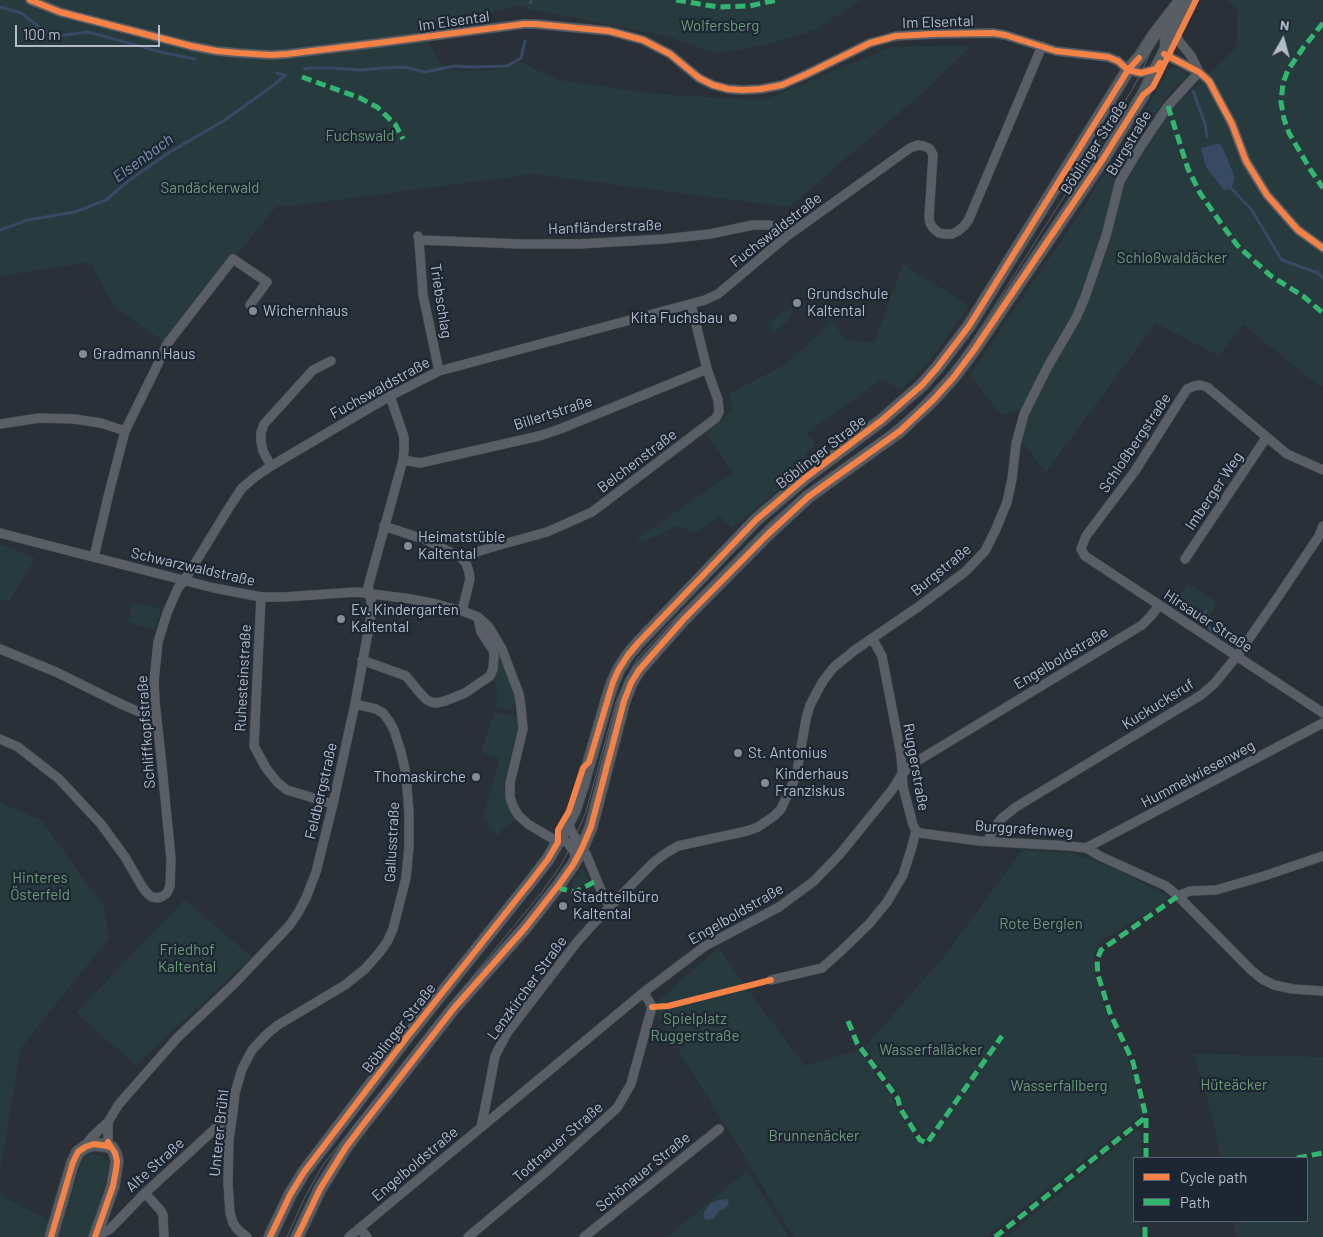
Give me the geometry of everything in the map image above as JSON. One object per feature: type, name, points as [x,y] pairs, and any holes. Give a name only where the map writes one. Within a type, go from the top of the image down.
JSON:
[{"type":"main road","name":"Böblinger Straße","points":[[298,1237],[320,1189],[346,1147],[454,1008],[525,928],[558,886],[579,853],[590,827],[624,701],[631,683],[639,670],[684,619],[767,535],[808,497],[900,431],[953,378],[974,350],[1143,95],[1185,10],[1188,0]]},
{"type":"main road","name":"Böblinger Straße","points":[[270,1237],[290,1195],[304,1172],[407,1037],[548,860],[569,824],[582,787],[608,697],[619,669],[628,655],[756,520],[805,478],[882,420],[922,385],[937,368],[969,326],[1129,64],[1139,58],[1154,35],[1178,5]]},
{"type":"main road","points":[[51,1237],[73,1162],[78,1152],[94,1144],[112,1148],[118,1161],[113,1186],[95,1237]]},
{"type":"street","name":"Im Elsental","points":[[30,0],[60,12],[192,46],[246,54],[280,54],[524,24],[609,31],[643,40],[670,54],[699,78],[713,85],[743,90],[760,89],[782,84],[870,43],[896,36],[994,33],[1042,46]]},
{"type":"street","name":"Böblinger Straße","points":[[1164,54],[1165,36],[1178,5]]},
{"type":"street","points":[[1175,31],[1179,41],[1191,56],[1199,72]]},
{"type":"street","points":[[1042,46],[1056,51],[1118,60],[1129,64],[1141,73],[1156,69]]},
{"type":"street","name":"Fuchswaldstraße","points":[[184,580],[242,488],[271,466],[390,396],[439,371],[691,304],[718,294],[787,236],[910,148],[918,145],[924,146],[930,149],[933,155],[930,223],[933,228],[945,234],[952,234],[958,231],[969,219],[1042,46]]},
{"type":"street","points":[[1164,54],[1199,72],[1209,81],[1232,124],[1246,161],[1267,195],[1298,230],[1323,248]]},
{"type":"street","name":"Burgstraße","points":[[611,906],[654,862],[678,846],[747,831],[758,827],[774,816],[781,809],[794,783],[810,705],[817,691],[834,667],[966,571],[986,550],[1007,502],[1016,444],[1024,414],[1046,368],[1076,318],[1082,304],[1106,236],[1120,181],[1168,106],[1199,72]]},
{"type":"street","name":"Hanfländerstraße","points":[[419,238],[520,244],[579,244],[710,234],[753,225],[769,225],[779,228],[787,236]]},
{"type":"street","name":"Triebschlag","points":[[419,238],[423,295],[439,371]]},
{"type":"street","points":[[94,557],[125,431],[167,344],[233,259],[267,282],[250,305]]},
{"type":"street","name":"Belchenstraße","points":[[460,557],[547,532],[592,512],[716,418],[719,406],[707,369],[691,304]]},
{"type":"street","points":[[271,466],[263,451],[261,441],[261,432],[264,424],[313,370],[331,361]]},
{"type":"street","name":"Billertstraße","points":[[403,460],[420,463],[539,436],[707,369]]},
{"type":"street","name":"Schloßbergstraße","points":[[1081,549],[1086,536],[1135,471],[1187,389],[1194,386],[1207,387],[1287,454],[1323,470]]},
{"type":"street","name":"Feldbergstraße","points":[[85,1147],[92,1137],[108,1122],[119,1104],[178,1037],[235,983],[294,919],[312,885],[333,804],[355,704],[372,610],[368,587],[403,460],[404,437],[390,396]]},
{"type":"street","points":[[0,424],[39,418],[74,419],[125,431]]},
{"type":"street","name":"Imberger Weg","points":[[1185,559],[1266,438]]},
{"type":"street","points":[[384,526],[426,540],[460,557],[466,563],[470,579],[462,611]]},
{"type":"street","name":"Kuckucksruf","points":[[988,842],[994,828],[1002,818],[1016,807],[1201,695],[1214,684],[1237,656],[1319,536],[1323,526]]},
{"type":"street","name":"Schwarzwaldstraße","points":[[0,534],[214,588],[261,597],[358,592],[411,599],[462,611],[478,617],[489,627],[502,648],[522,707],[524,729],[510,783],[510,797],[513,806],[518,815],[528,824],[558,842]]},
{"type":"street","name":"Hirsauer Straße","points":[[1081,549],[1085,556],[1323,713]]},
{"type":"street","name":"Schliffkopfstraße","points":[[0,739],[18,747],[59,779],[101,824],[148,894],[158,898],[163,896],[170,886],[171,859],[156,719],[154,680],[158,642],[172,600],[184,580]]},
{"type":"street","name":"Ruhesteinstraße","points":[[261,597],[254,746],[266,768],[277,782],[288,790],[333,804]]},
{"type":"street","name":"Engelboldstraße","points":[[349,1237],[644,992],[705,946],[779,907],[814,881],[840,854],[892,790],[902,774],[914,763],[1142,625],[1159,605]]},
{"type":"street","points":[[362,660],[406,676],[430,702],[445,701],[465,693],[490,676],[493,668],[493,650],[481,632],[478,617]]},
{"type":"street","name":"Ruggerstraße","points":[[771,980],[822,968],[869,924],[886,902],[902,875],[912,850],[916,831],[903,787],[901,755],[882,656],[872,638]]},
{"type":"street","points":[[0,649],[56,672],[156,719]]},
{"type":"street","name":"Gallusstraße","points":[[267,1034],[278,1025],[345,985],[365,969],[387,942],[400,906],[406,878],[409,847],[406,774],[394,730],[389,721],[383,713],[376,709],[355,704]]},
{"type":"street","name":"Hummelwiesenweg","points":[[1086,848],[1323,723]]},
{"type":"street","points":[[569,824],[579,831],[590,827]]},
{"type":"street","points":[[569,824],[579,853]]},
{"type":"street","name":"Burggrafenweg","points":[[916,831],[988,842],[1086,848],[1166,886],[1250,970],[1262,979],[1274,985],[1293,989],[1323,991]]},
{"type":"street","points":[[558,842],[568,843],[574,852],[587,856],[605,900],[611,906]]},
{"type":"street","points":[[1178,896],[1190,891],[1216,890],[1323,856]]},
{"type":"street","name":"Lenzkircher Straße","points":[[481,1127],[495,1056],[507,1033],[577,942],[611,906]]},
{"type":"street","name":"Todtnauer Straße","points":[[468,1237],[546,1172],[617,1108],[631,1084],[652,1008],[644,992]]},
{"type":"street","name":"Unterer Brühl","points":[[247,1237],[233,1223],[228,1199],[228,1155],[235,1093],[242,1069],[252,1050],[267,1034]]},
{"type":"street","name":"Alte Straße","points":[[95,1237],[110,1228],[145,1192],[233,1112]]},
{"type":"street","points":[[108,1122],[108,1142],[112,1148]]},
{"type":"street","name":"Schönauer Straße","points":[[584,1237],[719,1129]]},
{"type":"street","points":[[145,1192],[161,1211],[164,1237]]},
{"type":"street","points":[[360,1228],[367,1237]]},
{"type":"green space","points":[[0,0],[861,0],[815,30],[762,46],[715,53],[670,37],[517,5],[423,34],[445,70],[489,71],[520,62],[559,80],[654,94],[764,100],[891,47],[971,46],[926,90],[789,207],[533,174],[291,206],[277,206],[167,344],[113,305],[90,262],[0,276]]},
{"type":"green space","name":"Schloßwaldäcker","points":[[1227,0],[1323,0],[1323,386],[1310,379],[1243,324],[1219,356],[1156,323],[1046,472],[1020,439],[1020,410],[1001,415],[970,375],[1085,205],[1168,71],[1175,67],[1185,72],[1188,77],[1173,88],[1118,174],[1090,294],[1124,184],[1165,116],[1236,48],[1238,10]]},
{"type":"green space","points":[[903,264],[969,306],[930,361],[901,390],[882,379],[807,433],[815,445],[805,454],[810,463],[732,528],[720,516],[695,533],[678,526],[643,542],[636,539],[733,473],[706,434],[732,410],[730,393],[786,364],[817,336],[831,320],[846,340],[874,343]]},
{"type":"green space","points":[[791,308],[794,312],[787,322],[773,333],[767,324]]},
{"type":"green space","points":[[0,544],[35,558],[10,601],[0,600]]},
{"type":"green space","points":[[1188,583],[1215,601],[1215,608],[1203,624],[1173,604]]},
{"type":"green space","points":[[133,602],[161,609],[155,630],[128,622]]},
{"type":"green space","points":[[496,654],[499,654],[517,705],[513,705],[512,710],[496,707],[498,695],[494,676]]},
{"type":"green space","points":[[495,712],[520,717],[504,783],[505,798],[515,819],[496,836],[483,817],[500,759],[481,752]]},
{"type":"green space","name":"Hinteres Österfeld","points":[[0,802],[42,821],[104,907],[109,938],[20,1049],[0,1169]]},
{"type":"green space","points":[[1022,850],[1073,853],[1116,869],[1168,896],[1166,902],[1098,942],[1093,958],[1096,981],[1106,1013],[1129,1062],[1143,1114],[986,1237],[794,1237],[652,1007],[719,947],[747,989],[805,1066],[859,1050],[890,1094],[905,1123],[919,1142],[927,1148],[989,1059],[928,1141],[907,1114],[895,1089],[865,1047],[946,954]]},
{"type":"green space","points":[[581,870],[584,870],[588,882],[576,888],[572,884]]},
{"type":"green space","name":"Friedhof Kaltental","points":[[184,900],[252,957],[136,1065],[76,1013]]},
{"type":"green space","name":"Hüteäcker","points":[[1194,1054],[1323,1057],[1323,1151],[1293,1157],[1221,1157],[1212,1116]]},
{"type":"green space","points":[[1135,1131],[1141,1131],[1141,1157],[1133,1157],[1133,1222],[1140,1222],[1140,1237],[1007,1237]]},
{"type":"green space","points":[[93,1154],[102,1156],[108,1161],[108,1170],[90,1237],[0,1237],[0,1195],[61,1227],[82,1162],[86,1156]]},
{"type":"green space","points":[[1323,1156],[1323,1237],[1236,1237],[1233,1222],[1308,1222],[1308,1159]]},
{"type":"green space","points":[[747,1171],[789,1237],[667,1237]]},
{"type":"water","points":[[1220,143],[1235,178],[1231,189],[1224,190],[1206,167],[1201,148]]},
{"type":"water","points":[[728,1199],[729,1204],[719,1211],[714,1219],[706,1220],[703,1217],[704,1212],[711,1203]]},
{"type":"waterway","points":[[0,7],[21,13],[43,30],[58,36],[88,32],[165,53],[195,59]]},
{"type":"waterway","name":"Elsenbach","points":[[304,69],[360,70],[405,67],[425,72],[454,66],[507,66],[521,58],[525,41]]},
{"type":"waterway","points":[[277,73],[284,75]]},
{"type":"waterway","name":"Elsenbach","points":[[0,230],[28,220],[75,212],[106,200],[127,182],[170,152],[225,120],[286,75]]},
{"type":"waterway","points":[[1193,91],[1205,124],[1207,136]]},
{"type":"waterway","points":[[1229,186],[1251,209],[1282,260],[1318,273],[1323,278]]},
{"type":"waterway","points":[[1206,611],[1205,621],[1210,629],[1215,634],[1225,635],[1233,640]]},
{"type":"tram line","points":[[287,1237],[304,1199],[323,1165],[441,1015],[542,892],[561,865],[586,812],[616,702],[638,658],[769,523],[802,494],[884,435],[914,410],[959,360],[1132,90],[1174,0]]},
{"type":"marked path","points":[[676,0],[718,7],[749,6],[777,0]]},
{"type":"marked path","points":[[1323,23],[1288,70],[1283,83],[1281,102],[1289,133],[1323,188]]},
{"type":"marked path","points":[[302,77],[360,98],[377,107],[395,124],[403,139]]},
{"type":"marked path","points":[[1168,106],[1188,169],[1200,193],[1237,245],[1271,276],[1303,296],[1323,313]]},
{"type":"marked path","points":[[558,886],[575,892],[596,881]]},
{"type":"marked path","points":[[1146,1157],[1146,1117],[1133,1062],[1110,1013],[1098,975],[1097,960],[1101,950],[1178,896]]},
{"type":"marked path","points":[[848,1021],[857,1043],[898,1099],[900,1108],[920,1140],[927,1143],[1002,1036]]},
{"type":"marked path","points":[[995,1237],[1146,1117]]},
{"type":"marked path","points":[[1302,1157],[1323,1153]]},
{"type":"marked path","points":[[1145,1222],[1145,1237]]},
{"type":"cycle path","points":[[30,0],[60,12],[191,46],[217,51],[271,55],[524,24],[609,31],[643,40],[670,54],[699,78],[713,85],[743,90],[782,85],[870,43],[896,36],[993,33],[1056,51],[1108,57],[1118,61],[1128,70],[1141,73],[1156,69],[1160,63]]},
{"type":"cycle path","points":[[297,1237],[320,1189],[346,1147],[454,1008],[525,928],[573,865],[591,827],[624,701],[631,683],[639,670],[684,619],[767,535],[808,497],[900,431],[953,378],[974,350],[1103,159],[1143,95],[1153,87],[1196,0]]},
{"type":"cycle path","points":[[1164,54],[1199,72],[1209,81],[1232,124],[1246,161],[1267,195],[1298,230],[1323,248]]},
{"type":"cycle path","points":[[270,1237],[290,1195],[304,1172],[407,1037],[548,859],[558,842],[558,830],[569,811],[583,768],[589,762],[613,682],[628,655],[756,520],[805,478],[882,420],[922,385],[937,368],[969,326],[1128,70],[1139,58]]},
{"type":"cycle path","points":[[652,1007],[668,1006],[771,980]]},
{"type":"cycle path","points":[[95,1237],[113,1186],[116,1170],[117,1161],[115,1153],[108,1142]]},
{"type":"cycle path","points":[[51,1237],[73,1162],[78,1152],[94,1144],[112,1148]]},
{"type":"place","name":"Grundschule Kaltental","points":[[797,303]]},
{"type":"place","name":"Wichernhaus","points":[[253,311]]},
{"type":"place","name":"Kita Fuchsbau","points":[[733,318]]},
{"type":"place","name":"Gradmann Haus","points":[[83,354]]},
{"type":"place","name":"Heimatstüble Kaltental","points":[[408,546]]},
{"type":"place","name":"Ev. Kindergarten Kaltental","points":[[341,619]]},
{"type":"place","name":"St. Antonius","points":[[738,753]]},
{"type":"place","name":"Thomaskirche","points":[[476,777]]},
{"type":"place","name":"Kinderhaus Franziskus","points":[[765,783]]},
{"type":"place","name":"Stadtteilbüro Kaltental","points":[[563,906]]},
{"type":"park label","name":"Wolfersberg","points":[[720,26]]},
{"type":"park label","name":"Fuchswald","points":[[360,136]]},
{"type":"park label","name":"Sandäckerwald","points":[[210,188]]},
{"type":"park label","name":"Rote Berglen","points":[[1041,924]]},
{"type":"park label","name":"Spielplatz Ruggerstraße","points":[[695,1028]]},
{"type":"park label","name":"Wasserfalläcker","points":[[931,1050]]},
{"type":"park label","name":"Wasserfallberg","points":[[1059,1086]]},
{"type":"park label","name":"Brunnenäcker","points":[[814,1136]]}]
